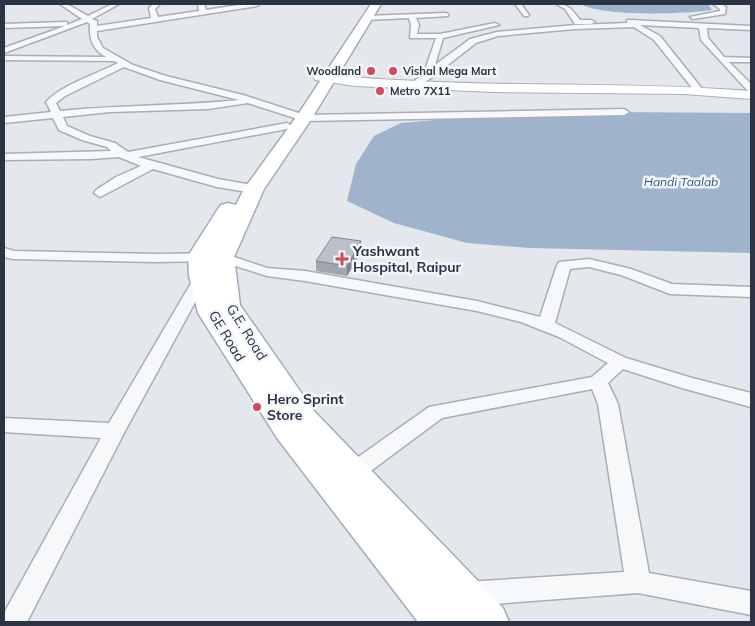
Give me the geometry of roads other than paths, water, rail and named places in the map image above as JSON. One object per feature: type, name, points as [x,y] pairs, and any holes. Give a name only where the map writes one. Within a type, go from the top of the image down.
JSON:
[{"type":"main road","points":[[207,263],[248,188],[325,78],[371,8]]},
{"type":"main road","name":"G.E. Road","points":[[207,263],[227,305],[303,419],[488,622]]},
{"type":"main road","name":"GE Road","points":[[207,263],[211,312],[288,430],[444,622]]},
{"type":"street","points":[[62,4],[90,19],[94,23],[93,37],[100,50],[123,64],[163,78],[253,100],[295,119]]},
{"type":"street","points":[[4,51],[37,40],[74,23],[90,19],[116,4]]},
{"type":"street","points":[[155,19],[152,8],[157,4]]},
{"type":"street","points":[[201,4],[203,12]]},
{"type":"street","points":[[94,29],[257,4]]},
{"type":"street","points":[[518,4],[526,15]]},
{"type":"street","points":[[559,4],[567,8],[578,22]]},
{"type":"street","points":[[650,23],[670,18],[723,13],[724,8],[716,4]]},
{"type":"street","points":[[371,8],[412,16],[446,14]]},
{"type":"street","points":[[434,15],[448,28]]},
{"type":"street","points":[[412,16],[414,25],[413,36],[440,36]]},
{"type":"street","points":[[422,80],[440,36],[448,28],[578,22],[636,25]]},
{"type":"street","points":[[698,90],[657,38],[630,22],[751,28]]},
{"type":"street","points":[[4,26],[74,23]]},
{"type":"street","points":[[422,80],[473,41],[497,34],[575,27],[636,25]]},
{"type":"street","points":[[703,26],[704,38],[751,88]]},
{"type":"street","points":[[4,58],[113,59]]},
{"type":"street","points":[[723,59],[751,60]]},
{"type":"street","points":[[123,64],[62,94],[51,102],[63,128],[86,138],[111,145],[123,154],[150,166],[218,183],[248,188]]},
{"type":"street","points":[[737,72],[751,73]]},
{"type":"street","points":[[325,78],[355,82],[422,80],[503,88],[698,90],[751,94]]},
{"type":"street","points":[[4,120],[110,109],[208,106],[253,100]]},
{"type":"street","points":[[4,158],[123,154],[295,119],[624,112]]},
{"type":"street","points":[[100,193],[120,180],[150,166]]},
{"type":"street","points":[[7,255],[156,258],[207,263],[305,276],[477,306],[527,318],[620,362],[689,384],[751,400]]},
{"type":"street","points":[[13,622],[207,263]]},
{"type":"street","points":[[546,326],[564,265],[589,263],[626,272],[670,289],[751,292]]},
{"type":"street","points":[[352,473],[436,412],[598,382],[620,362]]},
{"type":"street","points":[[598,382],[608,404],[638,582]]},
{"type":"street","points":[[4,425],[115,431]]},
{"type":"street","points":[[464,594],[638,582],[751,603]]},
{"type":"water","points":[[581,4],[708,4],[712,10],[684,13],[625,13],[591,8]]},
{"type":"water","name":"Handi Taalab","points":[[614,112],[751,113],[751,253],[529,248],[467,243],[394,223],[347,201],[356,164],[374,136],[401,123],[447,119]]},
{"type":"place","name":"Woodland","points":[[371,71]]},
{"type":"place","name":"Vishal Mega Mart","points":[[393,71]]},
{"type":"place","name":"Metro 7X11","points":[[380,91]]},
{"type":"place","name":"Yashwant Hospital, Raipur","points":[[342,259]]},
{"type":"place","name":"Hero Sprint Store","points":[[257,407]]}]
